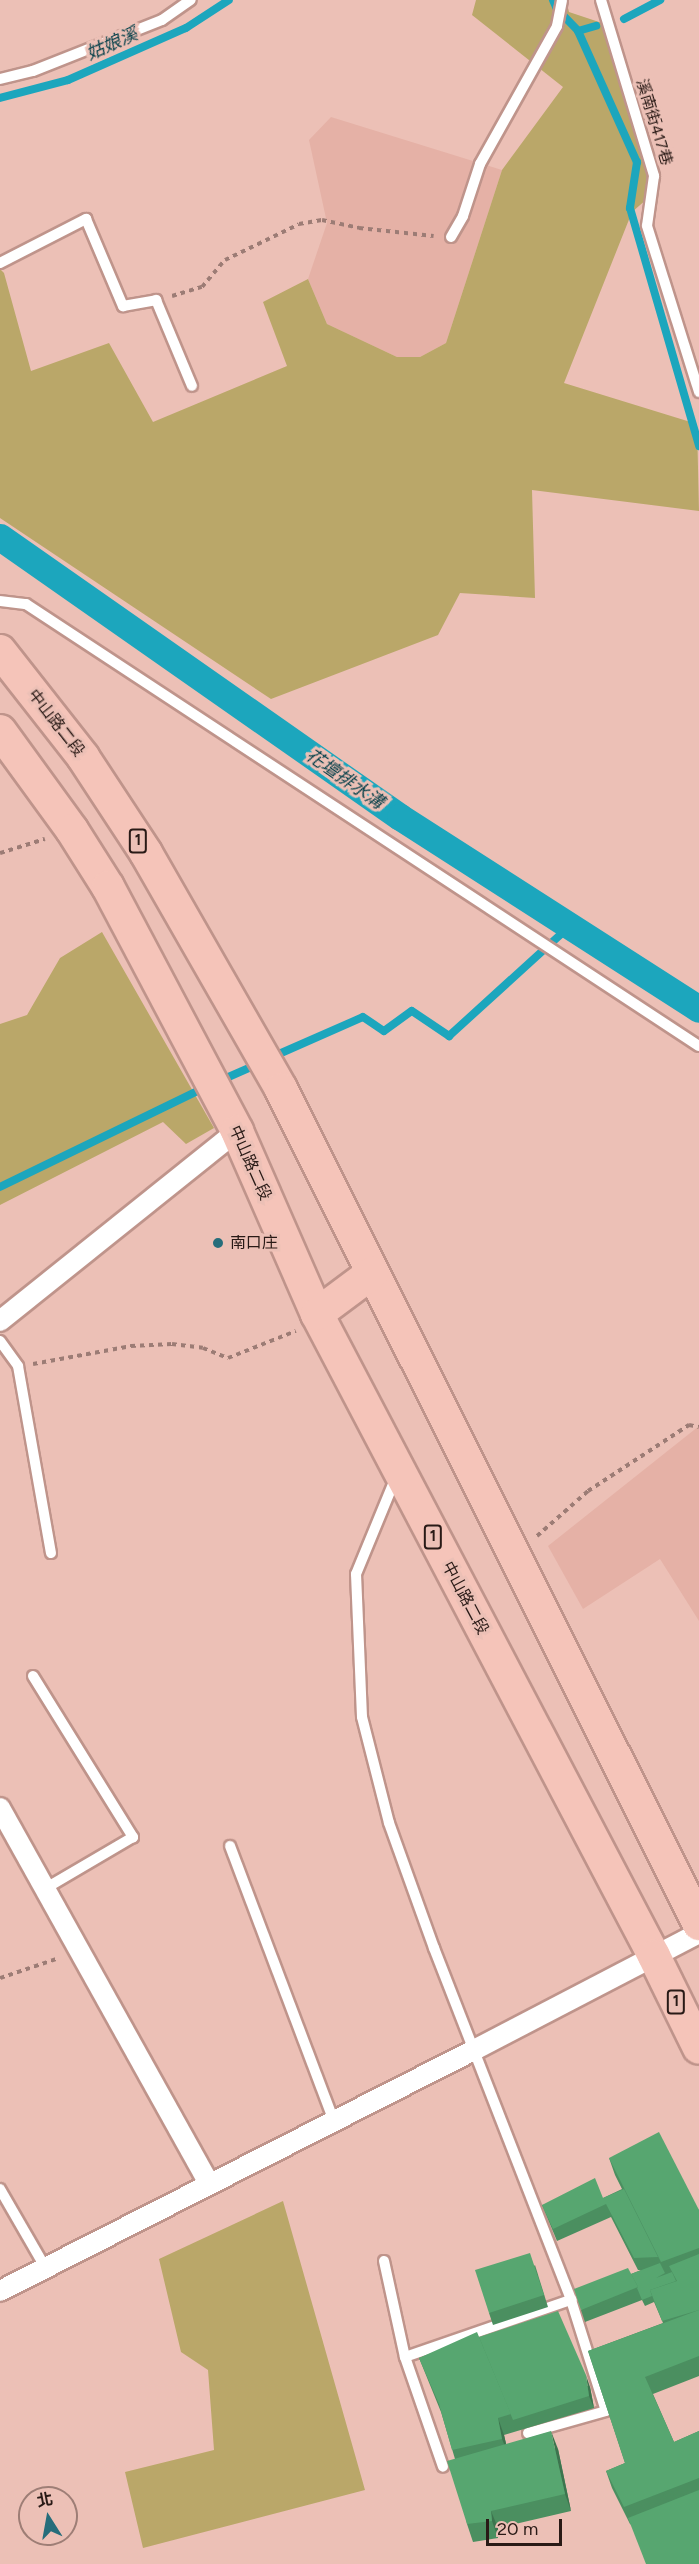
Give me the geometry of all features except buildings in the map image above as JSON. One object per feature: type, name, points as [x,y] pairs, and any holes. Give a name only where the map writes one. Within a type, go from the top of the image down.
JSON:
[{"type":"main road","name":"中山路二段","points":[[0,651],[82,757],[146,853],[281,1089],[514,1557],[677,1941],[699,2048]]},
{"type":"main road","name":"1","points":[[0,731],[72,830],[108,887],[231,1121]]},
{"type":"main road","name":"中山路二段","points":[[231,1121],[317,1314],[399,1471],[677,1941]]},
{"type":"main road","points":[[317,1314],[372,1273]]},
{"type":"street","points":[[0,1321],[231,1121]]},
{"type":"street","points":[[0,1808],[209,2184]]},
{"type":"street","points":[[0,2291],[476,2049],[677,1941],[699,1933]]},
{"type":"lane","points":[[0,80],[33,71],[162,20],[191,0]]},
{"type":"lane","points":[[451,237],[463,216],[480,164],[557,26],[562,0]]},
{"type":"lane","name":"溪南街417巷","points":[[602,0],[654,176],[647,226],[699,392]]},
{"type":"lane","points":[[0,263],[86,219],[123,306],[156,300],[192,386]]},
{"type":"lane","points":[[0,601],[26,604],[699,1046]]},
{"type":"lane","points":[[0,1341],[18,1366],[51,1553]]},
{"type":"lane","points":[[399,1471],[357,1574],[362,1717],[389,1823],[434,1948],[476,2049],[571,2300],[606,2411],[528,2433]]},
{"type":"lane","points":[[33,1676],[133,1837],[46,1888]]},
{"type":"lane","points":[[230,1846],[334,2121]]},
{"type":"lane","points":[[0,2189],[45,2267]]},
{"type":"lane","points":[[384,2261],[405,2357],[443,2467]]},
{"type":"lane","points":[[405,2357],[571,2300]]},
{"type":"path","points":[[156,300],[202,287],[225,260],[298,224],[322,220],[359,228],[451,237]]},
{"type":"path","points":[[0,853],[72,830]]},
{"type":"path","points":[[18,1366],[131,1346],[172,1344],[203,1348],[228,1358],[295,1332],[317,1314]]},
{"type":"path","points":[[514,1557],[588,1491],[689,1425],[699,1427]]},
{"type":"path","points":[[0,1978],[80,1950]]},
{"type":"shaded area","points":[[476,0],[566,0],[569,12],[608,25],[654,193],[632,212],[564,383],[697,424],[699,511],[532,490],[535,598],[460,593],[438,635],[271,699],[0,518],[0,269],[4,273],[31,371],[109,343],[153,422],[287,366],[263,302],[308,279],[327,324],[397,357],[420,357],[446,343],[502,170],[563,87],[472,15]]},
{"type":"shaded area","points":[[331,117],[502,170],[446,343],[420,357],[397,357],[327,324],[308,279],[327,223],[309,140]]},
{"type":"shaded area","points":[[102,932],[214,1128],[186,1144],[163,1122],[0,1205],[0,1024],[27,1015],[60,958]]},
{"type":"shaded area","points":[[699,1426],[699,1621],[660,1559],[583,1609],[548,1546]]},
{"type":"shaded area","points":[[283,2201],[365,2490],[143,2548],[125,2472],[214,2450],[208,2370],[181,2352],[159,2259]]},
{"type":"waterway","name":"姑娘溪","points":[[0,98],[68,80],[186,28],[229,0]]},
{"type":"waterway","name":"姑娘溪","points":[[553,0],[557,9],[578,31],[596,26]]},
{"type":"waterway","name":"姑娘溪","points":[[624,19],[660,0]]},
{"type":"waterway","points":[[578,31],[637,162],[630,208],[699,446]]},
{"type":"waterway","name":"花壇排水溝","points":[[0,537],[400,817],[699,1009]]},
{"type":"waterway","points":[[272,1057],[363,1017],[384,1031],[412,1011],[449,1036],[570,926]]},
{"type":"waterway","points":[[217,1082],[258,1064]]},
{"type":"waterway","points":[[0,1187],[206,1087]]},
{"type":"place","name":"南口庄","points":[[218,1243]]}]
